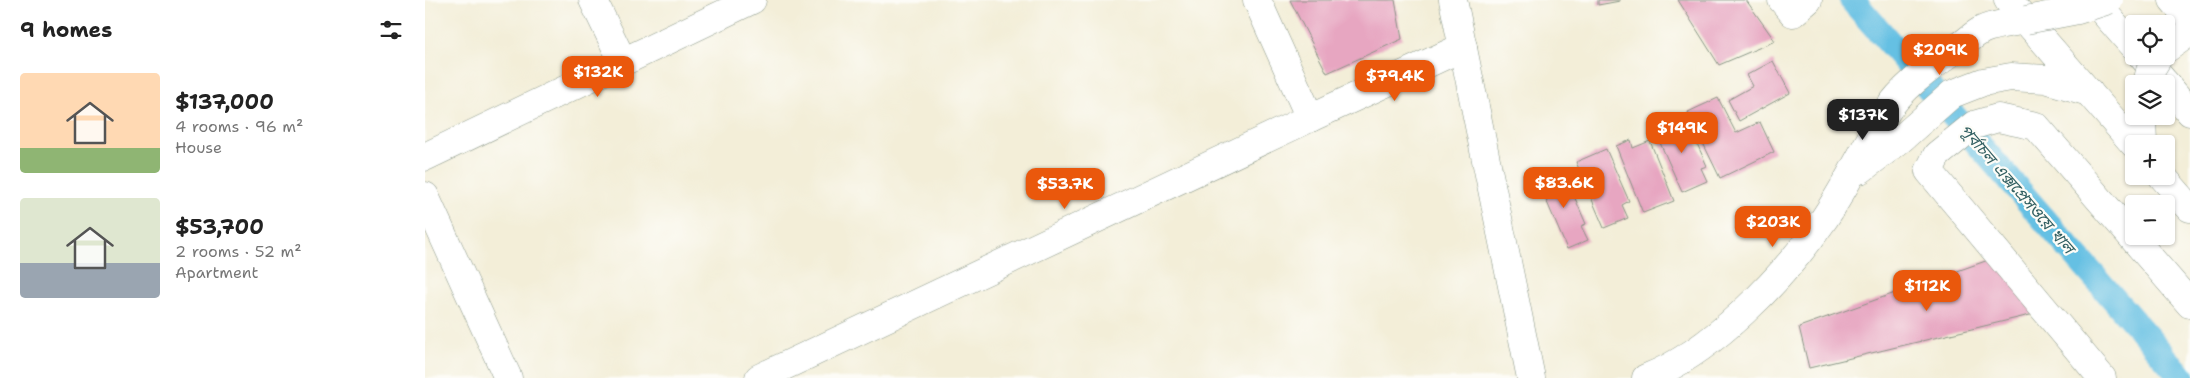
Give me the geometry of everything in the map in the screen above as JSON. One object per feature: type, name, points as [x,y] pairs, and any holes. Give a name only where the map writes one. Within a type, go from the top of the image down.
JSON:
[{"type":"main road","points":[[593,0],[623,62]]},
{"type":"main road","points":[[425,157],[753,0]]},
{"type":"main road","points":[[1257,0],[1310,118]]},
{"type":"main road","points":[[1453,0],[1531,378]]},
{"type":"main road","points":[[2008,0],[2126,135]]},
{"type":"main road","points":[[2093,0],[2125,37]]},
{"type":"main road","points":[[1645,378],[1684,358],[1715,338],[1774,280],[1821,223],[1851,177],[1887,110],[1901,93],[1925,72],[1982,30],[2078,10],[2109,0]]},
{"type":"main road","points":[[2173,0],[2190,20]]},
{"type":"main road","points":[[2175,43],[2190,32]]},
{"type":"main road","points":[[759,378],[1463,47]]},
{"type":"main road","points":[[2150,65],[2158,75]]},
{"type":"main road","points":[[1851,177],[1901,139],[1952,94],[1983,82],[2011,77],[2046,79],[2089,92]]},
{"type":"main road","points":[[2175,94],[2190,112]]},
{"type":"main road","points":[[2102,378],[1929,171],[1937,155],[1974,125],[1998,118],[2035,126],[2190,304]]},
{"type":"main road","points":[[2035,126],[2190,308]]},
{"type":"main road","points":[[2170,185],[2190,208]]},
{"type":"main road","points":[[425,196],[508,378]]},
{"type":"building","points":[[1290,0],[1395,0],[1402,39],[1327,73]]},
{"type":"building","points":[[1598,0],[1620,0],[1620,1],[1598,5]]},
{"type":"building","points":[[1678,0],[1746,0],[1775,41],[1719,65]]},
{"type":"building","points":[[1773,61],[1790,93],[1739,121],[1728,100],[1753,86],[1747,75]]},
{"type":"building","points":[[1718,98],[1736,133],[1760,122],[1774,152],[1720,178],[1688,112]]},
{"type":"building","points":[[1668,120],[1671,128],[1687,121],[1707,166],[1701,168],[1707,181],[1682,192],[1653,127]]},
{"type":"building","points":[[1631,140],[1633,148],[1650,141],[1674,201],[1643,213],[1616,146]]},
{"type":"building","points":[[1606,149],[1629,201],[1622,205],[1628,218],[1604,228],[1576,162]]},
{"type":"building","points":[[1563,170],[1586,224],[1581,226],[1588,240],[1567,249],[1538,181]]},
{"type":"building","points":[[2011,252],[2055,309],[1809,368],[1799,327]]},
{"type":"waterway","name":"পূর্বাচল এক্সপ্রেসওয়ে খাল","points":[[1852,0],[2183,378]]}]
